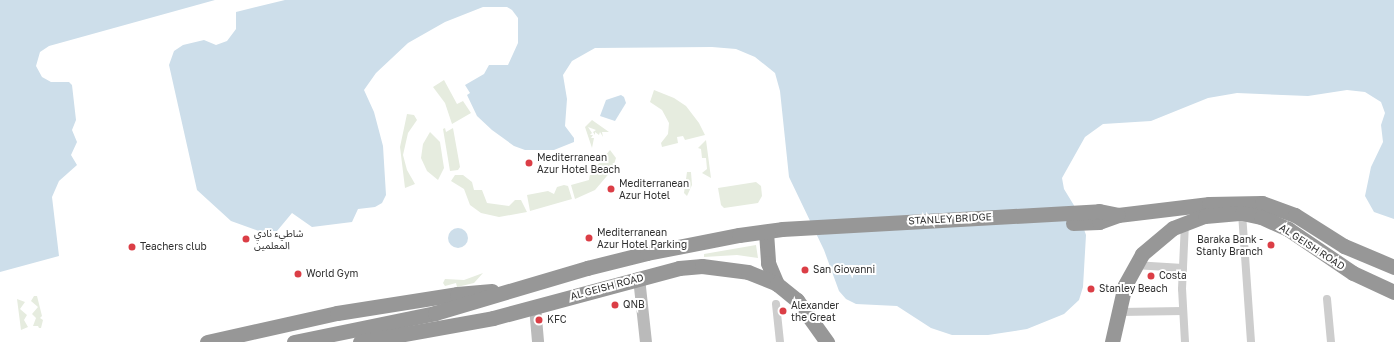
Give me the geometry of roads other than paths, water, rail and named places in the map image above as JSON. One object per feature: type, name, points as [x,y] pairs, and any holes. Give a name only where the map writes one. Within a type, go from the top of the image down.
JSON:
[{"type":"highway","name":"AL GEISH ROAD","points":[[1119,214],[1215,203],[1262,203],[1295,215],[1344,246],[1394,267]]},
{"type":"highway","name":"AL GEISH ROAD","points":[[1112,342],[1125,285],[1134,265],[1162,235],[1185,222],[1205,216],[1242,213],[1261,217],[1288,229],[1335,262],[1394,292]]},
{"type":"highway","name":"STANLEY BRIDGE","points":[[766,232],[1099,222],[1119,214]]},
{"type":"highway","points":[[294,342],[426,315],[479,301],[507,291],[647,253],[766,232],[768,264],[777,284]]},
{"type":"highway","name":"AL GEISH ROAD","points":[[360,342],[378,340],[535,307],[679,268],[702,266],[748,272],[777,284],[797,300],[827,342]]},
{"type":"highway","points":[[207,342],[229,339],[337,313],[457,294],[507,291]]},
{"type":"street","points":[[1242,213],[1251,342]]},
{"type":"street","points":[[1185,222],[1183,268],[1185,342]]},
{"type":"street","points":[[1134,265],[1183,268]]},
{"type":"street","points":[[639,278],[646,342]]},
{"type":"street","points":[[1327,299],[1331,342]]},
{"type":"street","points":[[776,304],[780,342]]},
{"type":"street","points":[[535,307],[538,342]]},
{"type":"street","points":[[1120,312],[1183,311]]},
{"type":"water","points":[[0,0],[215,0],[49,46],[40,52],[36,66],[42,77],[51,82],[69,82],[72,85],[76,120],[72,130],[77,142],[71,155],[77,165],[59,181],[52,197],[59,256],[0,272]]},
{"type":"water","points":[[285,0],[1394,0],[1394,219],[1374,212],[1365,196],[1371,167],[1383,142],[1381,125],[1385,113],[1381,102],[1365,92],[1347,90],[1308,96],[1237,93],[1208,98],[1151,121],[1103,124],[1085,137],[1062,178],[1064,189],[1078,212],[1086,235],[1083,287],[1079,300],[1064,314],[1027,329],[988,335],[952,335],[931,328],[897,306],[856,304],[846,299],[839,291],[824,250],[789,177],[780,91],[775,73],[755,57],[736,49],[712,47],[595,48],[572,61],[563,75],[567,99],[565,126],[574,138],[574,142],[554,150],[525,150],[514,146],[492,130],[477,116],[467,95],[470,93],[465,85],[484,74],[489,65],[508,65],[518,43],[518,18],[512,10],[507,7],[483,7],[445,22],[408,43],[376,73],[364,90],[374,112],[383,146],[386,195],[382,203],[375,207],[358,209],[352,222],[312,227],[292,213],[277,231],[259,231],[231,221],[197,190],[169,65],[174,51],[183,45],[204,40],[216,45],[227,41],[236,29],[236,12]]},
{"type":"water","points":[[621,95],[624,97],[626,103],[615,121],[600,116],[606,100]]},
{"type":"water","points":[[458,228],[465,231],[468,238],[465,245],[458,248],[451,245],[448,238],[451,231]]},
{"type":"place","name":"Mediterranean Azur Hotel Beach","points":[[529,163]]},
{"type":"place","name":"Mediterranean Azur Hotel","points":[[611,189]]},
{"type":"place","name":"Mediterranean Azur Hotel Parking","points":[[589,238]]},
{"type":"place","name":"شاطيء نادي المعلمين","points":[[246,239]]},
{"type":"place","name":"Baraka Bank - Stanly Branch","points":[[1271,245]]},
{"type":"place","name":"Teachers club","points":[[132,247]]},
{"type":"place","name":"San Giovanni","points":[[805,270]]},
{"type":"place","name":"World Gym","points":[[298,274]]},
{"type":"place","name":"Costa","points":[[1151,276]]},
{"type":"place","name":"Stanley Beach","points":[[1091,289]]},
{"type":"place","name":"QNB","points":[[615,305]]},
{"type":"place","name":"Alexander the Great","points":[[783,311]]},
{"type":"place","name":"KFC","points":[[539,320]]}]
